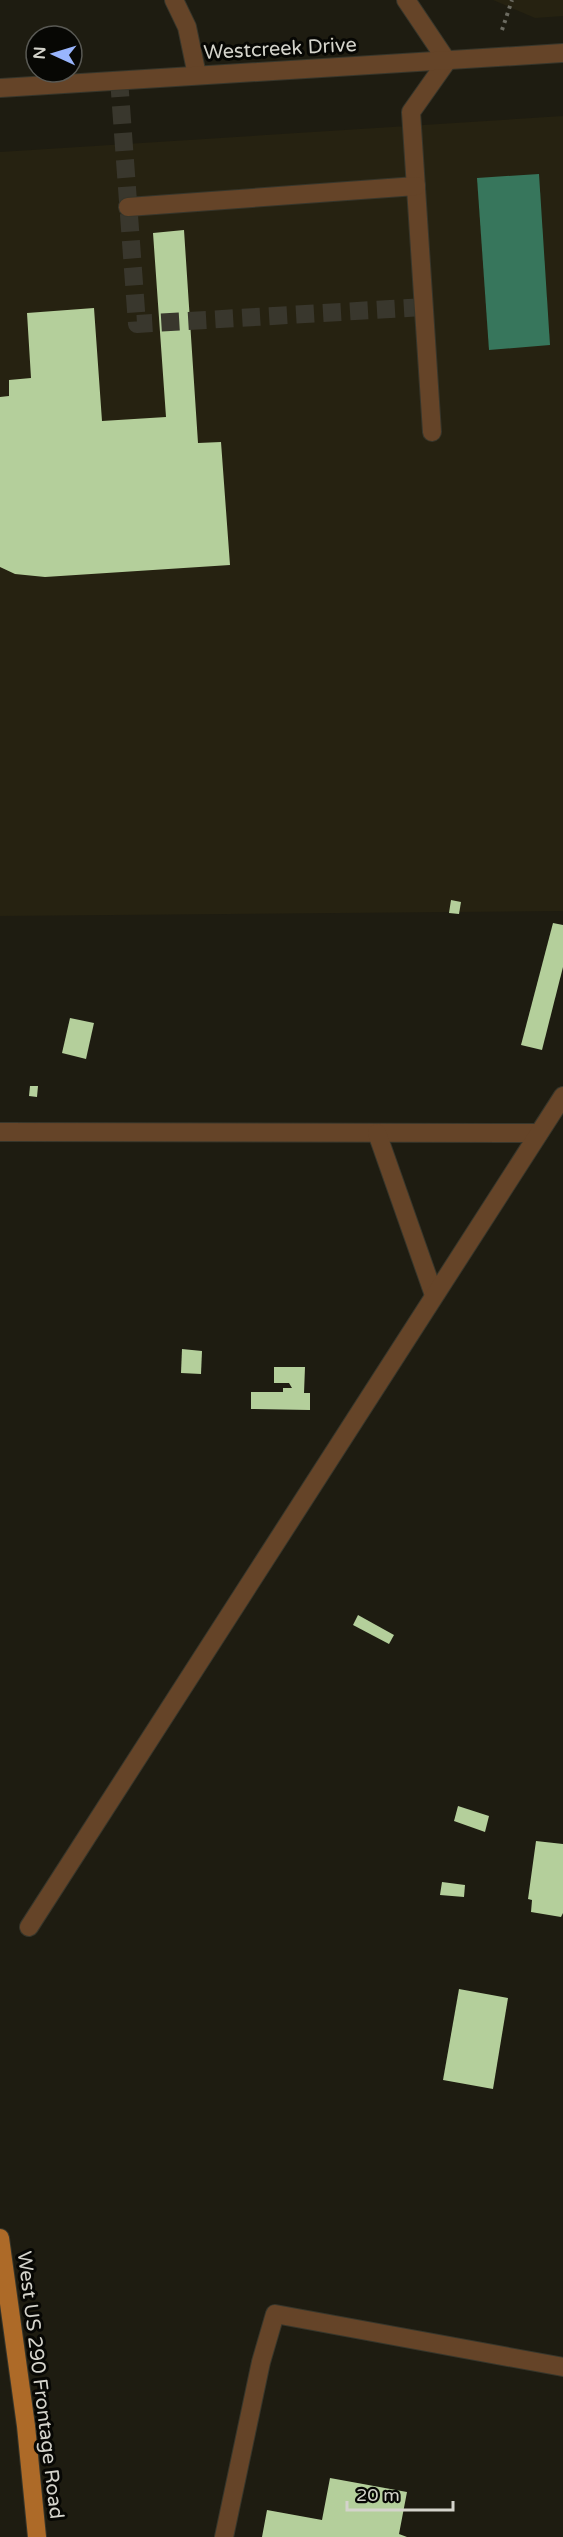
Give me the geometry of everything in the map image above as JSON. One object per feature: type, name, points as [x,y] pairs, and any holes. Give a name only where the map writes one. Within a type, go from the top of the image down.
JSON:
[{"type":"main road","name":"West US 290 Frontage Road","points":[[0,2238],[26,2426],[37,2537]]},
{"type":"street","points":[[174,0],[187,27],[197,75]]},
{"type":"street","points":[[406,0],[447,61],[411,112],[432,432]]},
{"type":"street","name":"Westcreek Drive","points":[[0,88],[563,53]]},
{"type":"street","points":[[128,207],[416,186]]},
{"type":"street","points":[[29,1927],[563,1096]]},
{"type":"street","points":[[0,1132],[539,1133]]},
{"type":"street","points":[[377,1133],[434,1295]]},
{"type":"street","points":[[224,2537],[261,2362],[275,2314],[563,2367]]},
{"type":"shaded area","points":[[493,0],[563,0],[563,16],[535,18]]},
{"type":"shaded area","points":[[563,116],[563,911],[0,916],[0,152]]},
{"type":"shaded area","points":[[539,174],[550,345],[489,350],[477,178]]},
{"type":"building","points":[[184,230],[198,443],[221,442],[230,565],[45,577],[15,574],[0,567],[0,397],[9,396],[9,380],[31,378],[27,313],[94,308],[102,421],[166,417],[153,233]]},
{"type":"building","points":[[451,900],[461,902],[459,914],[449,913]]},
{"type":"building","points":[[553,923],[563,925],[563,967],[542,1050],[521,1045]]},
{"type":"building","points":[[70,1018],[94,1023],[86,1059],[62,1053]]},
{"type":"building","points":[[30,1086],[38,1086],[37,1097],[29,1096]]},
{"type":"building","points":[[182,1349],[202,1351],[201,1374],[181,1373]]},
{"type":"building","points":[[274,1367],[305,1367],[304,1393],[310,1393],[310,1410],[251,1409],[251,1392],[283,1392],[283,1388],[292,1388],[289,1383],[274,1383]]},
{"type":"building","points":[[358,1615],[394,1635],[389,1644],[353,1625]]},
{"type":"building","points":[[458,1806],[489,1816],[485,1832],[454,1821]]},
{"type":"building","points":[[536,1841],[563,1844],[563,1913],[561,1917],[531,1912],[532,1900],[528,1899]]},
{"type":"building","points":[[442,1882],[465,1885],[464,1897],[440,1895]]},
{"type":"building","points":[[459,1989],[508,1998],[493,2089],[443,2080]]},
{"type":"building","points":[[330,2478],[407,2492],[399,2534],[407,2537],[262,2537],[267,2510],[322,2520]]},
{"type":"tunnel","points":[[119,79],[137,324],[424,307]]}]
